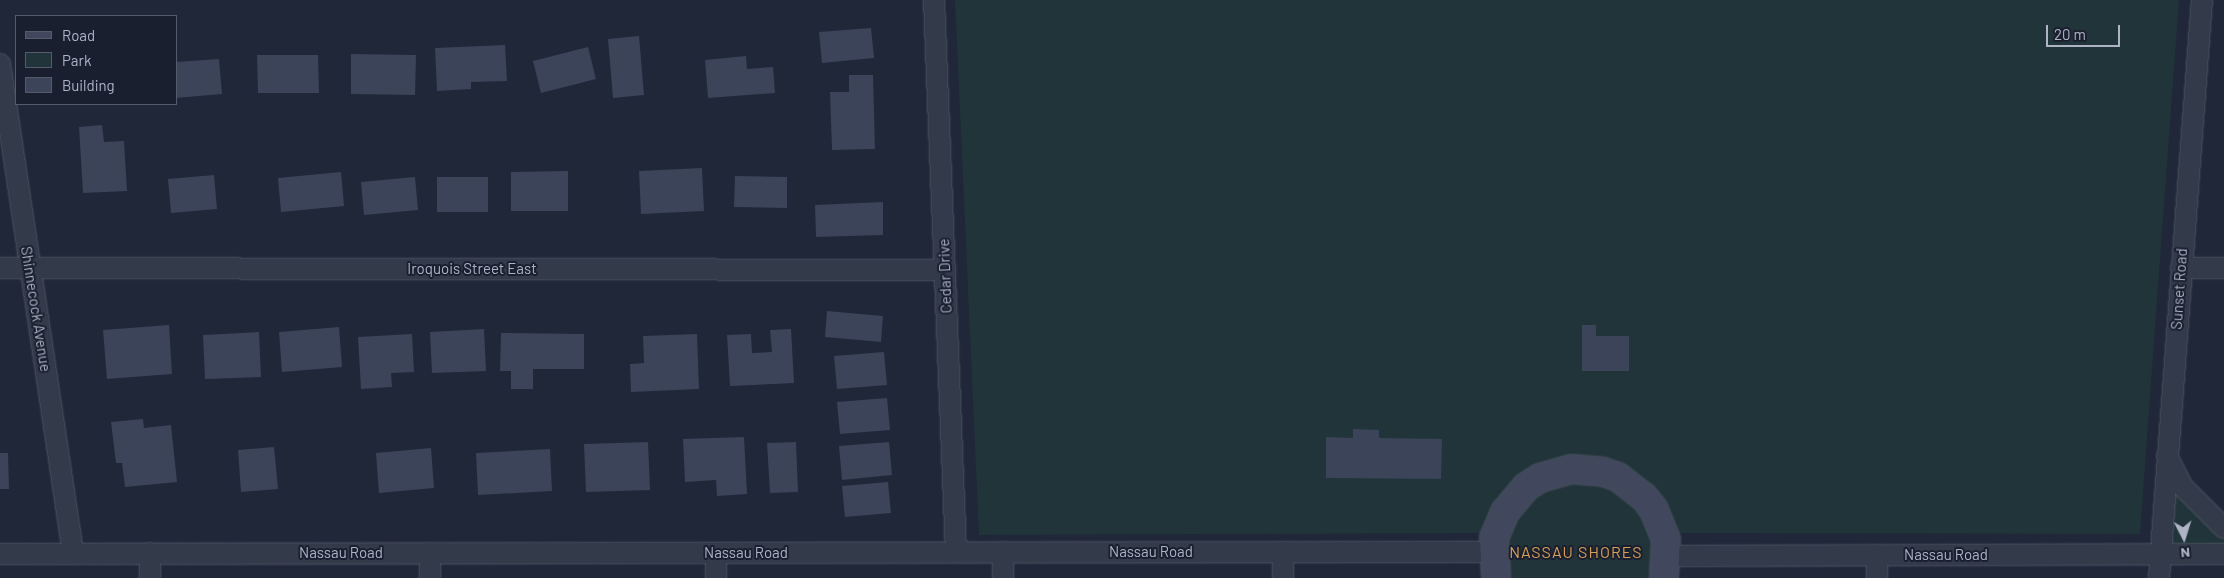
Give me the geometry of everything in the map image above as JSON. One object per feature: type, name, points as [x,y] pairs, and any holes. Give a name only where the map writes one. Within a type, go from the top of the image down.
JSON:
[{"type":"street","name":"Cedar Drive","points":[[934,0],[956,552]]},
{"type":"street","name":"Sunset Road","points":[[2159,578],[2159,555],[2202,0]]},
{"type":"street","name":"Shinnecock Avenue","points":[[0,64],[73,554]]},
{"type":"street","name":"Iroquois Street East","points":[[0,268],[945,270]]},
{"type":"street","points":[[2181,268],[2224,268]]},
{"type":"street","points":[[2167,455],[2182,486],[2224,528]]},
{"type":"street","points":[[1494,565],[1501,518],[1526,487],[1555,472],[1587,469],[1618,478],[1644,497],[1661,524],[1665,567]]},
{"type":"street","points":[[1003,552],[1003,578]]},
{"type":"street","points":[[1283,552],[1283,578]]},
{"type":"street","name":"Nassau Road","points":[[0,554],[1283,552],[1494,565]]},
{"type":"street","points":[[150,553],[150,578]]},
{"type":"street","points":[[430,553],[430,578]]},
{"type":"street","points":[[716,553],[716,578]]},
{"type":"street","name":"Nassau Road","points":[[1665,567],[1877,556],[2224,554]]},
{"type":"street","points":[[1877,556],[1877,578]]},
{"type":"green space","points":[[955,0],[2179,0],[2140,534],[1660,533],[1659,578],[1500,578],[1499,533],[979,535]]},
{"type":"green space","points":[[2169,466],[2224,531],[2224,552],[2162,552]]},
{"type":"building","points":[[871,28],[874,58],[822,63],[819,32]]},
{"type":"building","points":[[639,36],[644,95],[613,98],[608,39]]},
{"type":"building","points":[[505,45],[507,81],[471,82],[471,89],[437,91],[435,48]]},
{"type":"building","points":[[588,47],[596,79],[541,93],[533,61]]},
{"type":"building","points":[[351,54],[416,55],[415,95],[351,94]]},
{"type":"building","points":[[257,55],[318,55],[319,93],[258,93]]},
{"type":"building","points":[[746,56],[747,69],[773,67],[775,93],[708,98],[705,60]]},
{"type":"building","points":[[219,59],[222,94],[178,98],[178,62]]},
{"type":"building","points":[[849,75],[873,75],[875,149],[832,150],[830,92],[849,92]]},
{"type":"building","points":[[102,125],[104,142],[124,141],[127,191],[83,193],[79,127]]},
{"type":"building","points":[[702,168],[704,211],[641,214],[639,171]]},
{"type":"building","points":[[568,171],[568,211],[511,211],[511,172]]},
{"type":"building","points":[[341,172],[344,206],[281,212],[278,178]]},
{"type":"building","points":[[214,175],[217,209],[171,213],[168,179]]},
{"type":"building","points":[[735,176],[787,177],[787,208],[734,207]]},
{"type":"building","points":[[415,177],[418,210],[364,215],[361,182]]},
{"type":"building","points":[[437,177],[488,177],[488,212],[437,212]]},
{"type":"building","points":[[883,202],[883,235],[816,237],[815,205]]},
{"type":"building","points":[[827,311],[883,316],[881,342],[825,337]]},
{"type":"building","points":[[169,325],[172,374],[107,379],[103,330]]},
{"type":"building","points":[[1582,325],[1596,325],[1596,336],[1629,336],[1629,371],[1582,371]]},
{"type":"building","points":[[339,327],[342,367],[282,372],[279,332]]},
{"type":"building","points":[[484,329],[486,371],[432,373],[430,332]]},
{"type":"building","points":[[791,329],[794,383],[730,386],[727,335],[751,334],[752,353],[772,352],[770,330]]},
{"type":"building","points":[[259,332],[261,377],[205,379],[203,335]]},
{"type":"building","points":[[501,333],[584,334],[584,369],[533,369],[533,389],[511,389],[511,371],[500,371]]},
{"type":"building","points":[[412,334],[414,372],[391,373],[392,387],[361,389],[358,337]]},
{"type":"building","points":[[697,334],[699,389],[631,392],[630,364],[644,363],[643,336]]},
{"type":"building","points":[[884,352],[887,385],[837,389],[834,356]]},
{"type":"building","points":[[887,398],[890,430],[840,434],[837,402]]},
{"type":"building","points":[[143,419],[144,428],[171,425],[177,482],[125,487],[122,463],[116,463],[111,422]]},
{"type":"building","points":[[1353,429],[1379,430],[1379,438],[1442,439],[1441,479],[1326,478],[1326,437],[1353,438]]},
{"type":"building","points":[[744,437],[747,494],[717,496],[716,480],[685,482],[683,439]]},
{"type":"building","points":[[648,442],[650,490],[586,492],[584,444]]},
{"type":"building","points":[[796,442],[798,492],[770,493],[767,443]]},
{"type":"building","points":[[889,442],[892,475],[842,480],[839,446]]},
{"type":"building","points":[[274,447],[278,489],[241,492],[238,450]]},
{"type":"building","points":[[431,448],[434,488],[379,493],[376,453]]},
{"type":"building","points":[[550,449],[552,491],[478,495],[476,453]]},
{"type":"building","points":[[0,453],[8,453],[9,489],[0,489]]},
{"type":"building","points":[[888,482],[891,513],[845,517],[842,486]]},
{"type":"district","name":"NASSAU SHORES","points":[[1576,552]]}]
